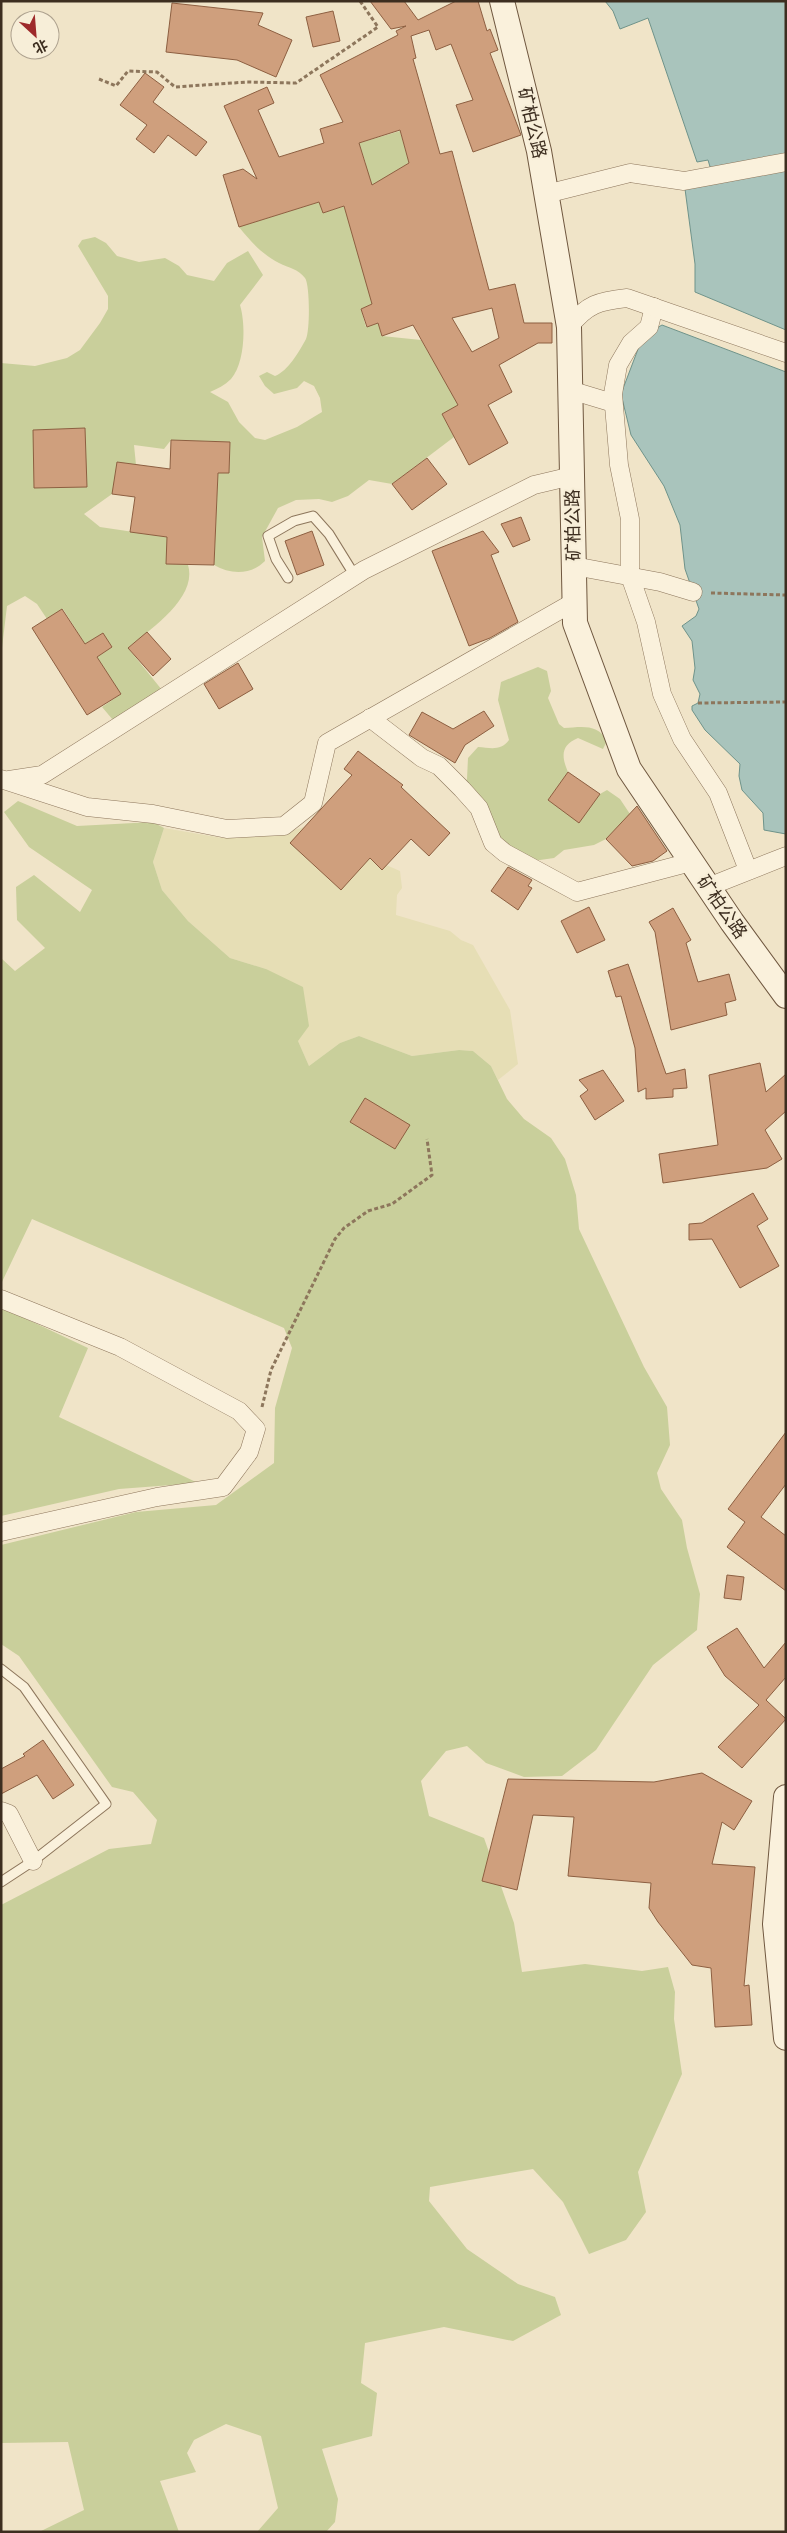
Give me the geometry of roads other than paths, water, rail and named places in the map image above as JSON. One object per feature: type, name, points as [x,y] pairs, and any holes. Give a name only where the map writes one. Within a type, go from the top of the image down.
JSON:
[{"type":"street","name":"矿柏公路","points":[[502,1],[540,151],[568,327],[575,623],[628,769],[786,996]]},
{"type":"street","points":[[546,194],[630,172],[684,181],[786,162]]},
{"type":"street","points":[[568,327],[581,311],[602,300],[627,298],[786,353]]},
{"type":"street","points":[[654,307],[649,327],[631,343],[618,366],[613,404],[619,465],[630,519],[630,576],[646,622],[662,694],[682,739],[718,793],[748,870]]},
{"type":"street","points":[[570,390],[613,404]]},
{"type":"street","points":[[3,779],[42,775],[355,576],[455,522],[534,485],[572,476]]},
{"type":"street","points":[[574,566],[660,582],[693,592]]},
{"type":"street","points":[[3,779],[87,807],[153,814],[228,829],[284,826],[313,803],[327,743],[574,602]]},
{"type":"street","points":[[370,718],[422,758],[439,766],[462,789],[478,808],[493,843],[576,892],[691,862]]},
{"type":"street","points":[[708,886],[786,856]]},
{"type":"street","points":[[1,1299],[120,1347],[239,1411],[256,1429],[249,1452],[223,1487],[157,1498],[1,1532]]},
{"type":"street","points":[[786,1797],[775,1924],[783,1971],[786,2038]]},
{"type":"street","points":[[1,1811],[9,1814],[33,1860]]},
{"type":"lane","points":[[288,578],[276,559],[268,536],[294,521],[313,516],[329,534],[355,576]]},
{"type":"lane","points":[[1,1670],[24,1687],[106,1804],[1,1882]]},
{"type":"water","points":[[605,1],[786,1],[786,155],[711,170],[708,160],[697,162],[648,18],[620,29],[613,11]]},
{"type":"water","points":[[786,169],[786,330],[695,292],[695,264],[685,189]]},
{"type":"water","points":[[662,325],[786,372],[786,834],[764,830],[763,813],[742,790],[739,776],[740,764],[705,730],[692,710],[692,706],[698,703],[700,694],[693,680],[695,668],[692,641],[682,626],[696,616],[699,609],[685,569],[680,525],[664,486],[631,435],[621,394],[643,336]]}]
